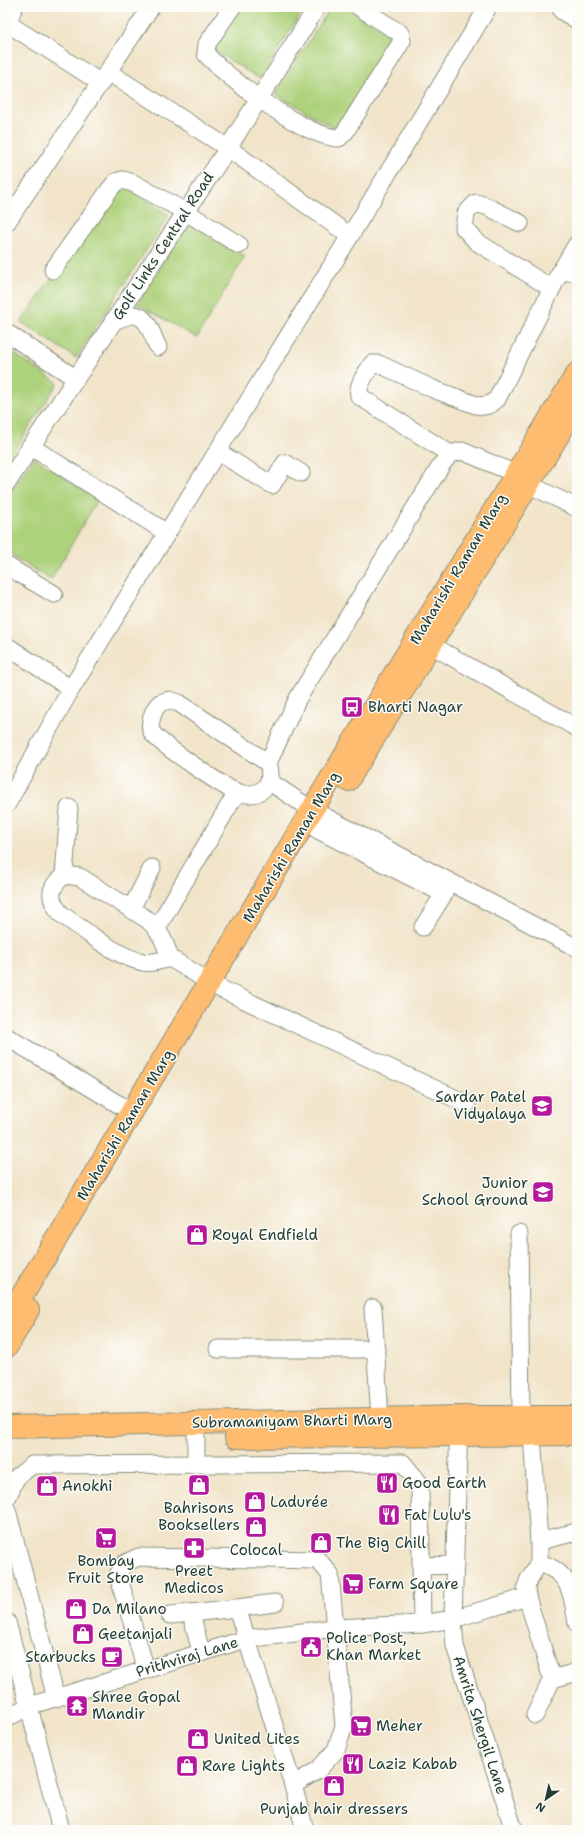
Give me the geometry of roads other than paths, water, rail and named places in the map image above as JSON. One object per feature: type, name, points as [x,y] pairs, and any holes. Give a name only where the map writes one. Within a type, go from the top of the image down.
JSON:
[{"type":"main road","name":"Maharishi Raman Marg","points":[[319,819],[431,646],[577,374]]},
{"type":"main road","name":"Maharishi Raman Marg","points":[[7,1321],[133,1113],[216,986],[319,819],[522,479],[577,404]]},
{"type":"main road","name":"Maharishi Raman Marg","points":[[7,1346],[216,986]]},
{"type":"main road","name":"Subramaniyam Bharti Marg","points":[[527,1426],[577,1417]]},
{"type":"main road","name":"Subramaniyam Bharti Marg","points":[[196,1430],[380,1419],[459,1426]]},
{"type":"main road","name":"Subramaniyam Bharti Marg","points":[[11,1428],[196,1430],[527,1426],[577,1434]]},
{"type":"street","points":[[14,7],[7,23],[228,148],[350,236]]},
{"type":"street","points":[[7,222],[105,78],[140,15],[151,7]]},
{"type":"street","points":[[232,7],[207,44],[206,54],[259,99],[316,132],[331,138],[339,138],[345,132],[402,41],[400,33],[359,7]]},
{"type":"street","name":"Golf Links Central Road","points":[[7,483],[228,148],[317,7]]},
{"type":"street","points":[[7,804],[72,689],[350,236],[488,7]]},
{"type":"street","points":[[564,7],[562,11],[577,20]]},
{"type":"street","points":[[53,270],[110,189],[116,182],[123,180],[133,182],[186,212],[239,245]]},
{"type":"street","points":[[520,223],[486,206],[476,203],[466,213],[464,228],[477,242],[554,282]]},
{"type":"street","points":[[450,454],[359,396],[360,386],[368,370],[372,364],[379,364],[433,390],[476,405],[484,406],[491,404],[497,399],[554,282],[577,244]]},
{"type":"street","points":[[554,282],[563,271],[577,273]]},
{"type":"street","points":[[113,321],[132,315],[142,319],[149,325],[158,347]]},
{"type":"street","points":[[7,333],[75,378]]},
{"type":"street","points":[[30,446],[167,533]]},
{"type":"street","points":[[268,763],[298,698],[442,464],[450,454],[462,451],[522,479],[577,508]]},
{"type":"street","points":[[218,452],[272,485],[285,463],[301,473]]},
{"type":"street","points":[[7,566],[54,594]]},
{"type":"street","points":[[7,646],[72,689]]},
{"type":"street","points":[[431,646],[577,728]]},
{"type":"street","points":[[169,700],[179,703],[268,763],[271,773],[270,782],[266,788],[251,794],[237,792],[174,752],[152,733],[150,724],[154,712],[160,703],[169,700]]},
{"type":"street","points":[[270,782],[319,819],[444,894],[423,927]]},
{"type":"street","points":[[157,928],[237,792]]},
{"type":"street","points":[[64,876],[69,808]]},
{"type":"street","points":[[319,819],[577,948]]},
{"type":"street","points":[[131,909],[152,868]]},
{"type":"street","points":[[170,958],[154,962],[134,960],[122,955],[61,914],[54,906],[51,899],[52,890],[58,880],[64,876],[73,875],[80,877],[131,909],[157,928],[164,940],[170,958],[216,986],[467,1104]]},
{"type":"street","points":[[7,1037],[133,1113]]},
{"type":"street","points":[[519,1234],[527,1426],[539,1541],[539,1563],[526,1587],[527,1597],[552,1679],[535,1715]]},
{"type":"street","points":[[373,1308],[380,1419]]},
{"type":"street","points":[[218,1349],[376,1349]]},
{"type":"street","name":"Amrita Shergil Lane","points":[[459,1426],[453,1619],[455,1646],[514,1830]]},
{"type":"street","points":[[196,1430],[196,1464]]},
{"type":"street","points":[[7,1498],[16,1478],[32,1465],[403,1463],[420,1484],[422,1624]]},
{"type":"street","points":[[7,1510],[56,1698]]},
{"type":"street","points":[[539,1541],[577,1532]]},
{"type":"street","points":[[146,1670],[118,1575],[124,1564],[138,1557],[318,1560],[330,1574],[344,1726],[336,1750],[318,1770],[293,1785]]},
{"type":"street","points":[[539,1563],[556,1570],[568,1583],[577,1623]]},
{"type":"street","points":[[421,1566],[455,1565]]},
{"type":"street","points":[[237,1608],[246,1639],[335,1628],[422,1624],[453,1619],[527,1597]]},
{"type":"street","points":[[170,1615],[275,1603]]},
{"type":"street","points":[[191,1613],[201,1652]]},
{"type":"street","points":[[7,1622],[62,1830]]},
{"type":"street","name":"Prithviraj Lane","points":[[7,1718],[29,1706],[246,1639],[293,1785],[305,1830]]},
{"type":"street","points":[[552,1679],[577,1672]]},
{"type":"place","name":"Bharti Nagar","points":[[352,707]]},
{"type":"place","name":"Sardar Patel Vidyalaya","points":[[542,1106]]},
{"type":"place","name":"Junior School Ground","points":[[543,1192]]},
{"type":"place","name":"Royal Endfield","points":[[197,1235]]},
{"type":"place","name":"Good Earth","points":[[387,1483]]},
{"type":"place","name":"Bahrisons Booksellers","points":[[199,1485]]},
{"type":"place","name":"Anokhi","points":[[47,1486]]},
{"type":"place","name":"Ladurée","points":[[255,1502]]},
{"type":"place","name":"Fat Lulu's","points":[[389,1515]]},
{"type":"place","name":"Colocal","points":[[256,1527]]},
{"type":"place","name":"Bombay Fruit Store","points":[[106,1538]]},
{"type":"place","name":"The Big Chill","points":[[321,1543]]},
{"type":"place","name":"Preet Medicos","points":[[194,1548]]},
{"type":"place","name":"Farm Square","points":[[353,1584]]},
{"type":"place","name":"Da Milano","points":[[76,1609]]},
{"type":"place","name":"Geetanjali","points":[[83,1634]]},
{"type":"place","name":"Police Post, Khan Market","points":[[311,1647]]},
{"type":"place","name":"Starbucks","points":[[112,1657]]},
{"type":"place","name":"Shree Gopal Mandir","points":[[77,1706]]},
{"type":"place","name":"Meher","points":[[361,1726]]},
{"type":"place","name":"United Lites","points":[[198,1739]]},
{"type":"place","name":"Laziz Kabab","points":[[353,1764]]},
{"type":"place","name":"Rare Lights","points":[[187,1766]]},
{"type":"place","name":"Punjab hair dressers","points":[[334,1786]]}]
